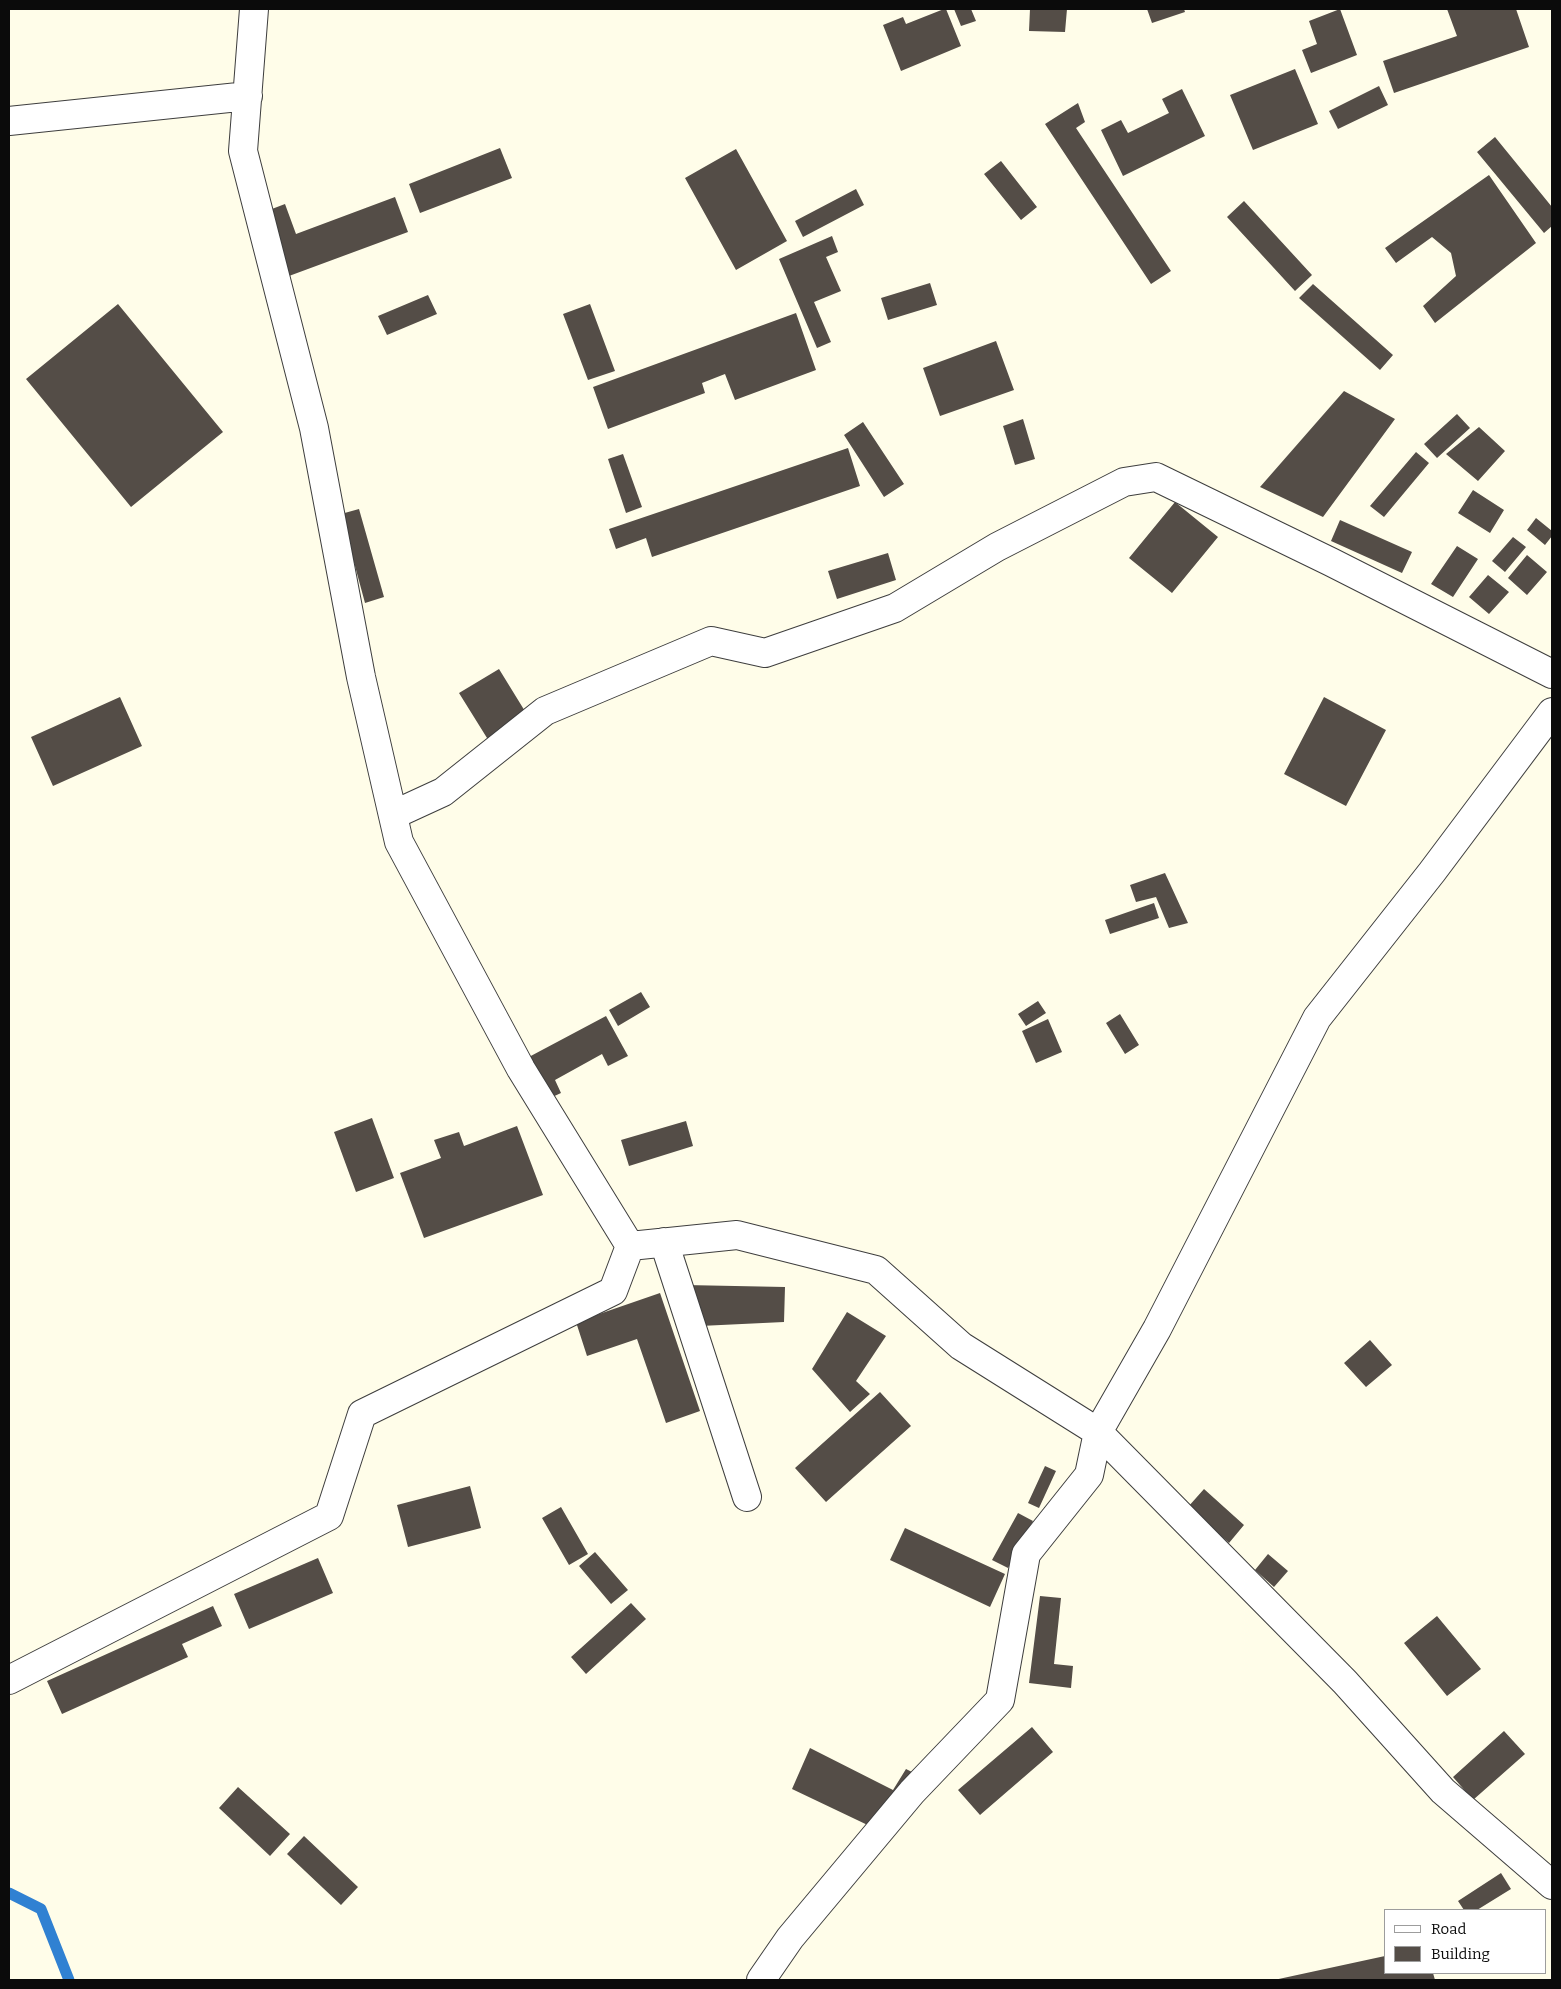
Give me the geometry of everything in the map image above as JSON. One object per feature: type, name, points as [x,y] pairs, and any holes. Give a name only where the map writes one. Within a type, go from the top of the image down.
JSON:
[{"type":"street","points":[[254,9],[243,151],[314,428],[361,677],[399,842],[522,1069],[630,1246]]},
{"type":"street","points":[[9,122],[248,96]]},
{"type":"street","points":[[393,815],[443,792],[545,711],[710,641],[765,652],[895,608],[997,547],[1124,482],[1156,477],[1331,562],[1552,674]]},
{"type":"street","points":[[761,1980],[790,1938],[912,1792],[1000,1700],[1026,1554],[1089,1475],[1098,1432],[1157,1329],[1317,1018],[1432,872],[1552,712]]},
{"type":"street","points":[[630,1246],[737,1235],[876,1270],[961,1346],[1098,1432],[1345,1682],[1443,1791],[1552,1885]]},
{"type":"street","points":[[664,1242],[747,1497]]},
{"type":"street","points":[[9,1680],[329,1516],[362,1414],[613,1291],[630,1246]]},
{"type":"building","points":[[946,9],[961,46],[901,71],[883,25],[903,17],[906,24]]},
{"type":"building","points":[[954,9],[971,9],[976,21],[961,26]]},
{"type":"building","points":[[1030,9],[1067,9],[1065,32],[1029,31]]},
{"type":"building","points":[[1147,9],[1184,9],[1185,12],[1152,23]]},
{"type":"building","points":[[1340,9],[1357,55],[1311,73],[1302,50],[1317,44],[1309,21]]},
{"type":"building","points":[[1447,9],[1516,9],[1529,47],[1394,93],[1383,61],[1457,36]]},
{"type":"building","points":[[1295,69],[1318,124],[1253,150],[1230,95]]},
{"type":"building","points":[[1379,86],[1388,105],[1338,129],[1329,111]]},
{"type":"building","points":[[1182,89],[1205,136],[1123,176],[1101,130],[1121,120],[1128,133],[1169,113],[1162,99]]},
{"type":"building","points":[[1078,103],[1085,122],[1076,128],[1171,271],[1151,284],[1045,124]]},
{"type":"building","points":[[1495,137],[1552,207],[1552,226],[1544,233],[1477,152]]},
{"type":"building","points":[[500,148],[512,178],[420,213],[409,184]]},
{"type":"building","points":[[736,149],[787,241],[736,270],[685,178]]},
{"type":"building","points":[[1001,161],[1037,207],[1021,220],[984,174]]},
{"type":"building","points":[[1489,175],[1536,243],[1435,323],[1423,306],[1456,276],[1451,253],[1432,237],[1396,263],[1385,248]]},
{"type":"building","points":[[856,189],[864,205],[803,237],[795,221]]},
{"type":"building","points":[[395,197],[408,232],[289,276],[264,212],[285,204],[296,234]]},
{"type":"building","points":[[1244,201],[1312,275],[1295,291],[1227,217]]},
{"type":"building","points":[[832,236],[838,252],[826,257],[841,291],[814,302],[831,342],[817,348],[779,259]]},
{"type":"building","points":[[930,283],[937,305],[888,320],[881,298]]},
{"type":"building","points":[[1313,284],[1393,355],[1380,370],[1299,298]]},
{"type":"building","points":[[428,295],[437,314],[387,335],[378,316]]},
{"type":"building","points":[[118,304],[223,432],[131,507],[26,379]]},
{"type":"building","points":[[590,304],[615,371],[588,380],[563,314]]},
{"type":"building","points":[[796,313],[816,370],[735,400],[725,374],[702,383],[705,393],[608,429],[593,387]]},
{"type":"building","points":[[996,341],[1014,390],[940,416],[923,368]]},
{"type":"building","points":[[1344,391],[1395,419],[1323,517],[1260,487]]},
{"type":"building","points":[[1457,414],[1470,428],[1437,458],[1424,444]]},
{"type":"building","points":[[1023,419],[1035,459],[1015,465],[1003,426]]},
{"type":"building","points":[[863,422],[904,484],[884,497],[844,435]]},
{"type":"building","points":[[1479,427],[1505,451],[1478,481],[1446,454]]},
{"type":"building","points":[[848,448],[860,486],[652,557],[646,538],[616,549],[609,529]]},
{"type":"building","points":[[1416,452],[1429,463],[1384,517],[1370,506]]},
{"type":"building","points":[[623,454],[642,507],[626,513],[608,459]]},
{"type":"building","points":[[1473,490],[1504,510],[1490,533],[1458,513]]},
{"type":"building","points":[[1175,502],[1218,537],[1172,593],[1129,558]]},
{"type":"building","points":[[359,509],[384,597],[365,603],[341,514]]},
{"type":"building","points":[[1536,518],[1552,531],[1552,536],[1545,545],[1527,530]]},
{"type":"building","points":[[1340,520],[1412,552],[1402,573],[1331,541]]},
{"type":"building","points":[[1513,537],[1526,547],[1505,572],[1492,561]]},
{"type":"building","points":[[1457,546],[1478,559],[1453,597],[1431,584]]},
{"type":"building","points":[[888,553],[896,580],[837,599],[828,571]]},
{"type":"building","points":[[1527,555],[1547,572],[1527,595],[1508,578]]},
{"type":"building","points":[[1488,575],[1509,592],[1489,614],[1469,597]]},
{"type":"building","points":[[499,669],[531,721],[492,746],[459,693]]},
{"type":"building","points":[[120,697],[142,746],[53,786],[31,737]]},
{"type":"building","points":[[1324,697],[1386,730],[1346,806],[1284,774]]},
{"type":"building","points":[[1165,873],[1188,923],[1169,928],[1156,897],[1136,902],[1130,885]]},
{"type":"building","points":[[1154,903],[1159,918],[1110,934],[1105,920]]},
{"type":"building","points":[[641,992],[650,1007],[618,1026],[609,1010]]},
{"type":"building","points":[[1038,1001],[1046,1013],[1026,1026],[1018,1014]]},
{"type":"building","points":[[1120,1014],[1139,1045],[1125,1054],[1106,1023]]},
{"type":"building","points":[[606,1016],[628,1056],[608,1066],[602,1054],[555,1080],[561,1093],[548,1099],[527,1058]]},
{"type":"building","points":[[1048,1019],[1062,1052],[1036,1063],[1022,1031]]},
{"type":"building","points":[[372,1118],[394,1178],[356,1192],[334,1132]]},
{"type":"building","points":[[686,1121],[693,1146],[629,1166],[621,1140]]},
{"type":"building","points":[[517,1126],[543,1195],[424,1238],[400,1173],[441,1158],[434,1140],[459,1132],[464,1146]]},
{"type":"building","points":[[685,1285],[785,1287],[784,1322],[700,1326]]},
{"type":"building","points":[[660,1293],[700,1411],[666,1423],[637,1339],[587,1356],[576,1322]]},
{"type":"building","points":[[847,1312],[886,1336],[856,1381],[870,1394],[850,1412],[812,1369]]},
{"type":"building","points":[[1370,1340],[1392,1365],[1366,1387],[1344,1363]]},
{"type":"building","points":[[880,1392],[911,1426],[826,1502],[795,1468]]},
{"type":"building","points":[[1045,1466],[1056,1471],[1039,1508],[1028,1503]]},
{"type":"building","points":[[470,1486],[481,1528],[408,1547],[397,1505]]},
{"type":"building","points":[[1204,1489],[1244,1525],[1229,1543],[1188,1507]]},
{"type":"building","points":[[561,1507],[588,1554],[569,1565],[542,1518]]},
{"type":"building","points":[[1018,1513],[1033,1521],[1008,1568],[992,1560]]},
{"type":"building","points":[[905,1528],[1005,1574],[990,1607],[890,1560]]},
{"type":"building","points":[[595,1552],[628,1590],[611,1604],[579,1566]]},
{"type":"building","points":[[1268,1554],[1288,1571],[1274,1587],[1255,1570]]},
{"type":"building","points":[[318,1558],[333,1593],[249,1629],[234,1594]]},
{"type":"building","points":[[1040,1596],[1061,1598],[1054,1664],[1073,1666],[1071,1688],[1029,1683]]},
{"type":"building","points":[[631,1603],[646,1619],[586,1674],[571,1657]]},
{"type":"building","points":[[213,1606],[222,1626],[182,1644],[188,1657],[62,1714],[47,1681]]},
{"type":"building","points":[[1437,1616],[1481,1669],[1447,1696],[1404,1643]]},
{"type":"building","points":[[1032,1727],[1053,1752],[980,1815],[958,1790]]},
{"type":"building","points":[[1504,1731],[1525,1754],[1473,1800],[1453,1777]]},
{"type":"building","points":[[810,1748],[893,1790],[906,1769],[918,1775],[876,1829],[792,1789]]},
{"type":"building","points":[[238,1787],[290,1834],[270,1856],[219,1808]]},
{"type":"building","points":[[304,1836],[358,1887],[341,1905],[287,1854]]},
{"type":"building","points":[[1501,1873],[1511,1889],[1479,1909],[1463,1909],[1458,1901]]},
{"type":"building","points":[[1384,1956],[1384,1974],[1433,1974],[1435,1980],[1274,1980]]},
{"type":"waterway","points":[[9,1893],[41,1909],[69,1980]]}]
